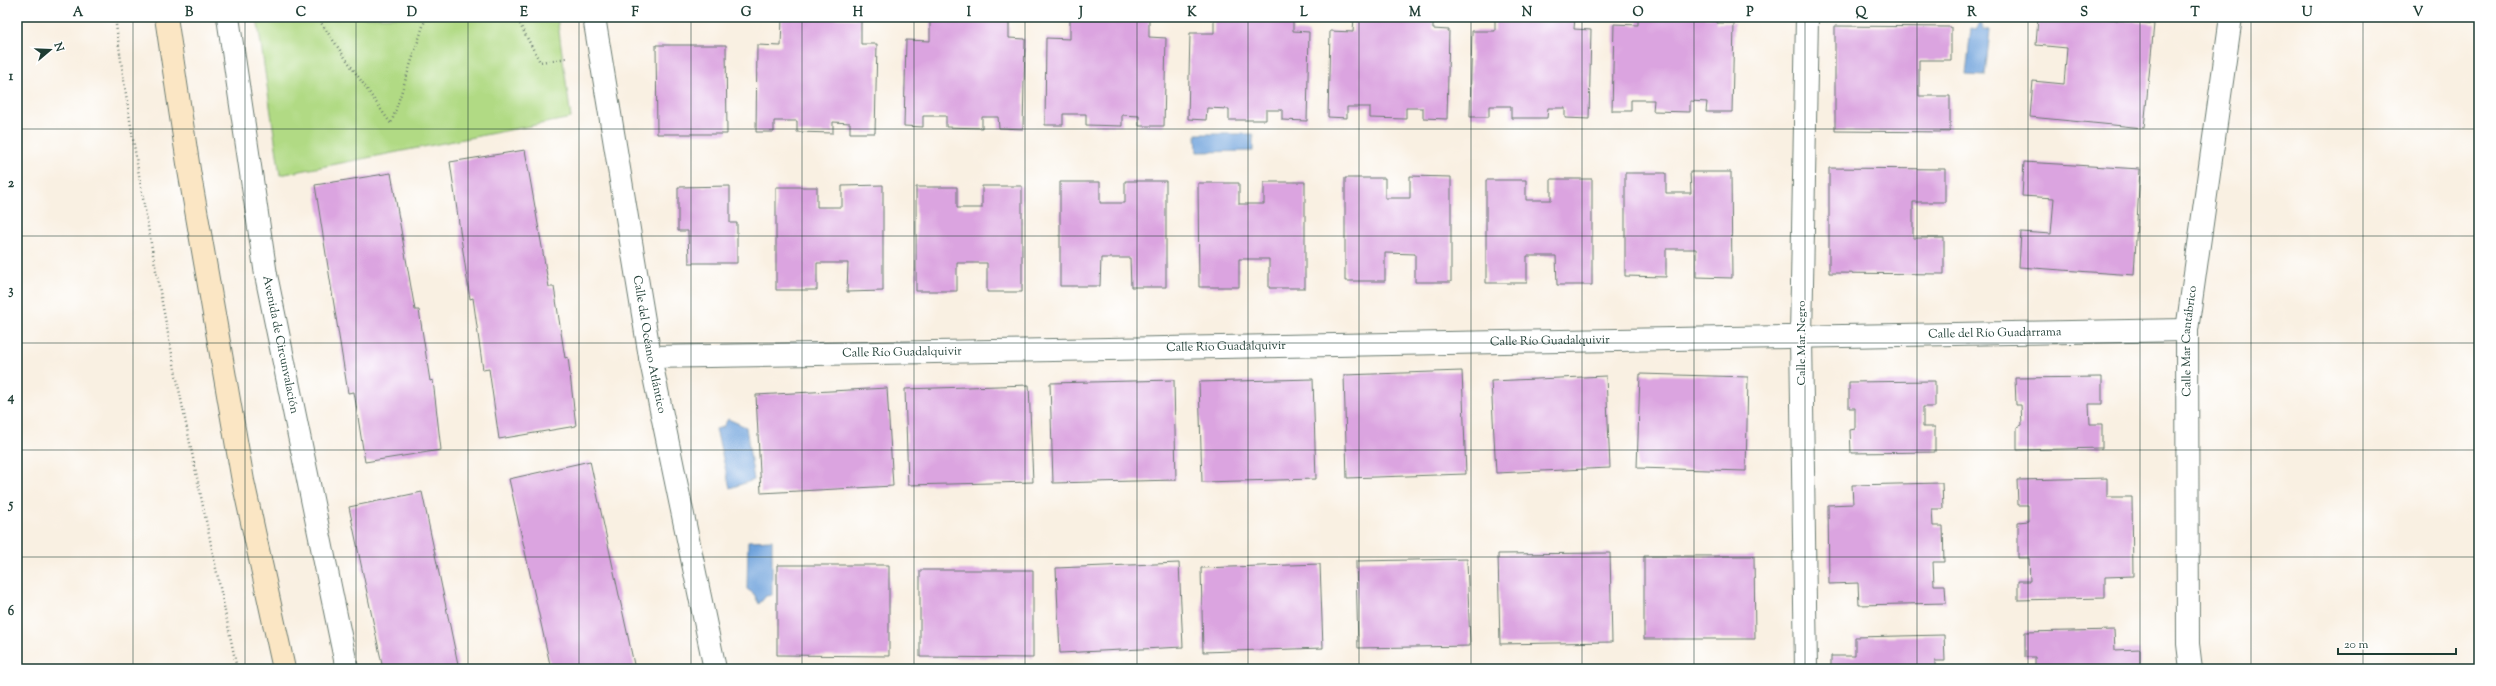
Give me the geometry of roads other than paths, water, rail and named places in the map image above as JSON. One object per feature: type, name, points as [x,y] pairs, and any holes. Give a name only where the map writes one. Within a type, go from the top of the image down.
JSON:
[{"type":"street","points":[[166,17],[189,170],[243,481],[284,669]]},
{"type":"street","name":"Avenida de Circunvalación","points":[[228,17],[266,275],[347,669]]},
{"type":"street","name":"Calle del Océano Atlántico","points":[[594,17],[650,357],[715,669]]},
{"type":"street","name":"Calle Mar Negro","points":[[1806,669],[1801,337],[1807,17]]},
{"type":"street","name":"Calle Mar Cantábrico","points":[[2190,669],[2188,644],[2187,330],[2231,17]]},
{"type":"street","name":"Calle del Río Guadarrama","points":[[1801,337],[2187,330]]},
{"type":"street","name":"Calle Río Guadalquivir","points":[[650,357],[1801,337]]},
{"type":"water","points":[[1981,21],[1983,29],[1990,30],[1985,76],[1966,75],[1971,28],[1976,29]]},
{"type":"water","points":[[1196,134],[1253,134],[1253,151],[1197,152]]},
{"type":"water","points":[[728,419],[746,427],[754,480],[730,488],[716,429],[723,427]]},
{"type":"water","points":[[772,540],[772,595],[766,596],[759,604],[754,594],[747,589],[748,541]]}]
